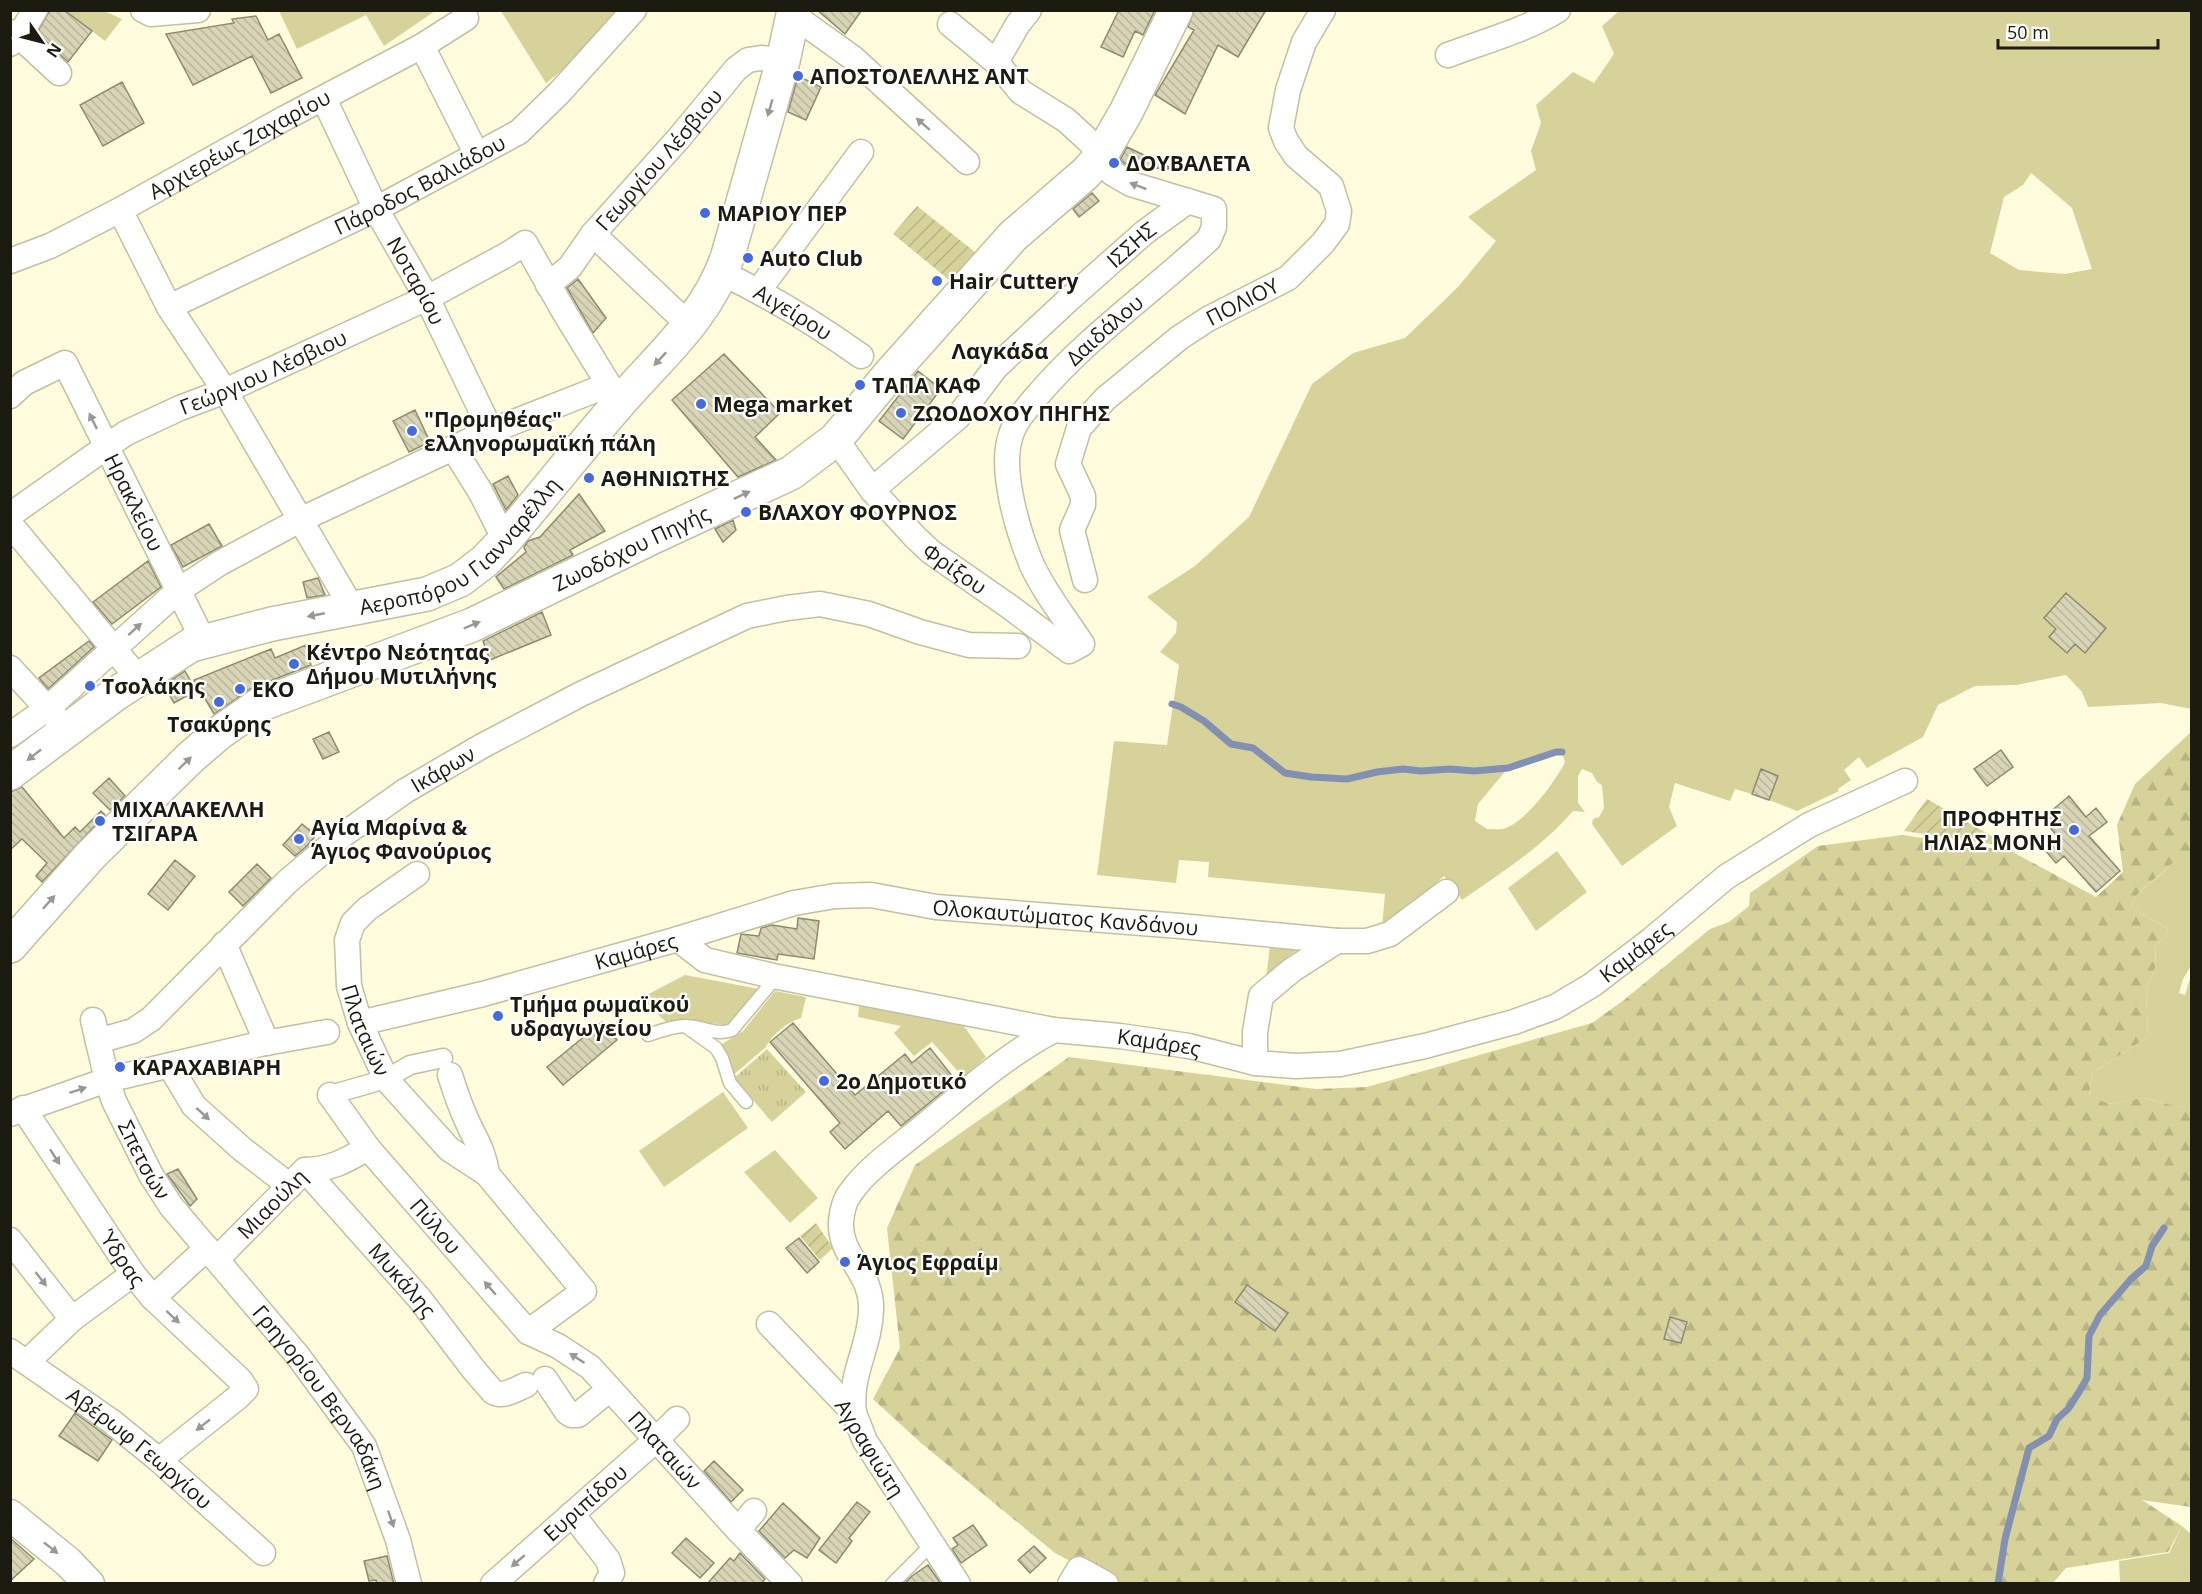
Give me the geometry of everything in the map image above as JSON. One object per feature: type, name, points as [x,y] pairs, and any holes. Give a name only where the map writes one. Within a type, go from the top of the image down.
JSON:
[{"type":"main road","name":"Ζωοδόχου Πηγής","points":[[10,946],[91,855],[191,757],[219,733],[260,705],[472,625],[791,473],[836,439],[896,366],[1013,236],[1101,158],[1176,10]]},
{"type":"main road","name":"Αεροπόρου Γιανναρέλλη","points":[[10,773],[57,719],[138,678],[183,650],[272,624],[418,597],[446,587],[473,571],[505,540],[614,394],[690,326],[707,302],[722,273],[783,61],[794,13]]},
{"type":"street","points":[[35,10],[13,37],[59,73]]},
{"type":"street","points":[[143,10],[151,14],[198,10]]},
{"type":"street","name":"Πάροδος Βαλιάδου","points":[[169,307],[376,209],[519,132],[559,93],[634,10]]},
{"type":"street","name":"ΠΟΛΙΟΥ","points":[[1085,580],[1072,530],[1083,505],[1083,496],[1068,464],[1079,428],[1105,399],[1179,338],[1208,319],[1288,278],[1323,243],[1337,225],[1339,211],[1331,186],[1296,156],[1281,128],[1288,90],[1304,42],[1323,10]]},
{"type":"street","points":[[1448,55],[1488,39],[1536,24],[1558,10]]},
{"type":"street","points":[[794,13],[853,58],[967,162]]},
{"type":"street","points":[[996,62],[1017,15]]},
{"type":"street","name":"Αρχιερέως Ζαχαρίου","points":[[10,261],[50,246],[120,210],[422,46],[466,18]]},
{"type":"street","points":[[950,24],[996,62],[1021,92],[1066,120],[1090,142],[1112,173],[1131,184],[1188,201]]},
{"type":"street","points":[[422,46],[477,155]]},
{"type":"street","name":"Γεωργίου Λέσβιου","points":[[548,285],[570,267],[593,234],[679,138],[736,69],[748,60],[761,58],[783,61]]},
{"type":"street","name":"Νοταρίου","points":[[324,99],[376,209],[427,298],[491,431]]},
{"type":"street","points":[[759,290],[861,152]]},
{"type":"street","name":"Δαιδάλου","points":[[1069,651],[1082,644],[1031,563],[1011,501],[1006,465],[1009,440],[1014,427],[1026,410],[1054,377],[1085,346],[1209,239],[1214,227],[1214,209],[1188,201]]},
{"type":"street","name":"ΙΣΣΗΣ","points":[[872,489],[958,417],[996,367],[1067,301],[1146,232],[1188,201]]},
{"type":"street","points":[[120,210],[169,307],[225,391],[352,608]]},
{"type":"street","points":[[593,234],[690,326]]},
{"type":"street","name":"Γεώργιου Λέσβιου","points":[[10,515],[126,433],[152,420],[225,391],[427,298],[525,243],[548,285]]},
{"type":"street","name":"Αιγείρου","points":[[722,273],[759,290],[814,322],[861,356]]},
{"type":"street","points":[[10,735],[57,719],[113,649],[179,590],[220,563],[300,520],[491,431],[614,394],[548,285]]},
{"type":"street","name":"Ηρακλείου","points":[[10,396],[24,383],[65,363],[204,642]]},
{"type":"street","name":"Φρίξου","points":[[836,439],[872,489],[930,552],[1069,651]]},
{"type":"street","points":[[453,448],[480,491],[505,540]]},
{"type":"street","points":[[10,524],[138,678]]},
{"type":"street","name":"Ικάρων","points":[[96,1030],[133,1031],[151,1019],[288,881],[339,837],[405,791],[482,746],[582,694],[747,616],[820,604],[869,614],[920,632],[969,645],[1018,646]]},
{"type":"street","points":[[10,668],[57,719]]},
{"type":"street","name":"Καμάρες","points":[[360,1023],[483,994],[678,939],[705,960],[773,976],[1054,1030],[1120,1036],[1189,1046],[1255,1063],[1296,1066],[1340,1064],[1425,1046],[1514,1022],[1555,1007],[1592,985],[1651,940],[1726,877],[1809,825],[1905,781]]},
{"type":"street","name":"Πλαταιών","points":[[417,874],[368,909],[353,923],[348,940],[349,986],[360,1023],[386,1079],[449,1149],[487,1174],[584,1291],[528,1332],[578,1358],[590,1367],[790,1584]]},
{"type":"street","name":"Ολοκαυτώματος Κανδάνου","points":[[678,939],[794,903],[835,896],[871,895],[936,907],[1337,941],[1367,941],[1390,934],[1446,892]]},
{"type":"street","points":[[1255,1063],[1255,1032],[1261,996],[1292,970],[1337,941]]},
{"type":"street","points":[[224,944],[267,1042]]},
{"type":"street","name":"Σπετσών","points":[[96,1030],[106,1080],[151,1176],[171,1206],[206,1246]]},
{"type":"street","points":[[854,1413],[852,1391],[869,1331],[871,1297],[868,1283],[843,1241],[841,1226],[844,1203],[851,1191],[912,1136],[1027,1044],[1054,1030]]},
{"type":"street","points":[[17,1111],[106,1080],[267,1042],[327,1032]]},
{"type":"street","points":[[330,1095],[386,1079],[410,1065],[447,1067]]},
{"type":"street","points":[[170,1066],[194,1106],[242,1149],[298,1178]]},
{"type":"street","name":"Πλαταιών","points":[[447,1067],[467,1122],[483,1151],[487,1174]]},
{"type":"street","name":"Πύλου","points":[[330,1095],[368,1148],[528,1332]]},
{"type":"street","name":"Ύδρας","points":[[17,1111],[133,1274],[153,1298],[240,1380],[246,1389],[238,1398],[159,1460]]},
{"type":"street","name":"Μιαούλη","points":[[153,1298],[206,1246],[298,1178],[335,1166],[368,1148]]},
{"type":"street","name":"Μυκάλης","points":[[298,1178],[419,1298],[474,1370],[496,1394],[535,1382],[567,1412],[571,1415],[578,1415],[610,1389]]},
{"type":"street","points":[[10,1240],[72,1319]]},
{"type":"street","name":"Γρηγορίου Βερναδάκη","points":[[206,1246],[298,1356],[364,1446],[398,1540],[409,1584]]},
{"type":"street","points":[[19,1356],[133,1274]]},
{"type":"street","name":"Αγραφιώτη","points":[[769,1324],[854,1413],[865,1441],[958,1584]]},
{"type":"street","name":"Αβέρωφ Γεωργίου","points":[[19,1356],[111,1421],[159,1460],[263,1553]]},
{"type":"street","name":"Ευριπίδου","points":[[493,1584],[677,1419]]},
{"type":"street","points":[[738,1530],[754,1512]]},
{"type":"street","points":[[572,1514],[608,1560],[609,1576]]},
{"type":"street","points":[[10,1515],[68,1562],[89,1584]]},
{"type":"street","points":[[1070,1584],[1079,1569],[1106,1584]]},
{"type":"lane","points":[[648,1035],[684,1026],[698,1027],[716,1033],[732,1030],[768,987],[773,976]]},
{"type":"lane","points":[[684,1026],[716,1048],[722,1058],[730,1083],[746,1102]]},
{"type":"lane","points":[[892,1584],[931,1545]]},
{"type":"green space","points":[[66,11],[104,11],[122,19],[105,41]]},
{"type":"green space","points":[[279,11],[435,11],[384,46],[366,15],[297,49]]},
{"type":"green space","points":[[501,11],[628,11],[546,83]]},
{"type":"green space","points":[[1619,11],[2191,11],[2191,709],[2161,703],[2088,707],[2082,692],[2066,675],[2016,685],[1975,686],[1938,705],[1923,737],[1867,768],[1859,757],[1844,770],[1851,780],[1838,789],[1839,791],[1797,811],[1769,800],[1778,776],[1761,770],[1752,794],[1735,789],[1730,801],[1675,783],[1669,807],[1677,826],[1622,866],[1592,824],[1593,819],[1599,817],[1604,808],[1602,785],[1597,782],[1592,773],[1582,769],[1578,776],[1578,803],[1585,812],[1573,811],[1548,837],[1462,900],[1444,876],[1382,927],[1385,894],[1208,877],[1209,862],[1179,860],[1176,883],[1097,875],[1114,741],[1167,745],[1179,665],[1160,652],[1176,633],[1177,622],[1147,597],[1195,566],[1249,517],[1312,384],[1353,353],[1405,338],[1458,287],[1496,241],[1468,217],[1536,170],[1531,151],[1541,123],[1536,105],[1573,72],[1594,83],[1614,54],[1602,26]],"holes":[[[2031,173],[2072,208],[2092,269],[2065,274],[2019,270],[1990,253],[2004,197],[2023,185]],[[1556,752],[1562,753],[1565,762],[1548,789],[1514,824],[1506,828],[1487,829],[1475,821],[1478,804],[1508,768]]]},
{"type":"green space","points":[[917,206],[985,260],[959,288],[893,234]]},
{"type":"green space","points":[[2191,732],[2191,861],[2171,864],[2143,888],[2131,907],[2168,929],[2165,938],[2156,944],[2155,968],[2146,989],[2148,1037],[2092,1073],[2089,1096],[2109,1104],[2143,1098],[2184,1108],[2191,1119],[2191,1507],[2142,1500],[2182,1526],[2168,1552],[2066,1568],[2052,1584],[1112,1583],[1055,1553],[921,1443],[873,1399],[900,1348],[887,1228],[915,1165],[1069,1057],[1316,1089],[1367,1087],[1592,1023],[1624,1000],[1710,929],[1729,922],[1749,906],[1750,893],[1818,846],[1902,835],[2011,851],[2096,897],[2123,872],[2117,825],[2135,784]]},
{"type":"green space","points":[[1927,799],[2011,847],[1904,831]]},
{"type":"green space","points":[[1557,851],[1587,892],[1536,931],[1508,888]]},
{"type":"green space","points":[[2191,861],[2191,966],[2183,979],[2179,993],[2185,995],[2191,975],[2191,1119],[2183,1108],[2144,1098],[2109,1104],[2089,1097],[2092,1073],[2148,1037],[2146,989],[2155,968],[2156,944],[2165,938],[2168,929],[2131,907],[2138,894],[2171,864]]},
{"type":"green space","points":[[1270,946],[1300,948],[1285,959],[1286,963],[1266,978]]},
{"type":"green space","points":[[685,975],[759,989],[727,1025],[683,1020],[667,1023],[641,998]]},
{"type":"green space","points":[[775,991],[806,997],[801,1018],[781,1029],[766,1047],[732,1076],[722,1044],[743,1031]]},
{"type":"green space","points":[[859,1006],[963,1025],[986,1057],[963,1077],[932,1042],[914,1056],[894,1033],[901,1026],[858,1017]]},
{"type":"green space","points":[[767,1049],[806,1092],[772,1122],[734,1078]]},
{"type":"green space","points":[[723,1092],[748,1128],[664,1187],[639,1151]]},
{"type":"green space","points":[[775,1150],[818,1198],[790,1223],[744,1172]]},
{"type":"green space","points":[[816,1223],[833,1248],[820,1260],[800,1236]]},
{"type":"green space","points":[[2182,1526],[2191,1534],[2191,1583],[2120,1583],[2119,1561],[2169,1553]]},
{"type":"building","points":[[50,10],[64,10],[92,31],[68,62],[37,33]]},
{"type":"building","points":[[817,10],[862,10],[845,34]]},
{"type":"building","points":[[1119,10],[1155,10],[1143,35],[1135,31],[1123,57],[1101,47]]},
{"type":"building","points":[[1194,10],[1266,10],[1238,57],[1218,45],[1185,114],[1155,95],[1194,30],[1188,27]]},
{"type":"building","points":[[256,16],[268,40],[279,34],[302,78],[271,93],[252,56],[193,85],[166,34],[234,23],[232,19]]},
{"type":"building","points":[[798,76],[821,87],[806,120],[788,112]]},
{"type":"building","points":[[122,82],[144,123],[103,146],[80,105]]},
{"type":"building","points":[[1127,147],[1169,169],[1128,166],[1120,160]]},
{"type":"building","points":[[1092,193],[1099,201],[1079,217],[1073,209]]},
{"type":"building","points":[[578,279],[606,318],[593,333],[567,288]]},
{"type":"building","points":[[724,354],[780,413],[755,437],[776,460],[738,477],[672,400]]},
{"type":"building","points":[[918,371],[941,389],[903,439],[879,421]]},
{"type":"building","name":"\"Προμηθέας\" ελληνορωμαϊκή πάλη","points":[[415,410],[430,442],[409,452],[393,421]]},
{"type":"building","points":[[508,476],[518,495],[506,510],[493,484]]},
{"type":"building","points":[[579,494],[605,531],[570,550],[573,555],[504,589],[496,577],[526,552],[524,547],[528,541],[540,537]]},
{"type":"building","points":[[733,520],[736,530],[723,542],[715,529]]},
{"type":"building","points":[[209,524],[222,546],[183,567],[171,545]]},
{"type":"building","points":[[148,561],[161,587],[112,624],[93,602]]},
{"type":"building","points":[[318,578],[325,595],[307,598],[303,582]]},
{"type":"building","points":[[2066,593],[2106,628],[2085,653],[2075,644],[2067,653],[2049,637],[2056,629],[2044,618]]},
{"type":"building","points":[[542,612],[551,635],[490,660],[483,641]]},
{"type":"building","points":[[89,641],[94,647],[48,689],[39,678]]},
{"type":"building","points":[[306,645],[311,665],[252,688],[214,714],[194,680],[271,649],[275,658]]},
{"type":"building","points":[[185,671],[196,691],[174,703],[164,685]]},
{"type":"building","points":[[329,732],[339,752],[323,759],[313,739]]},
{"type":"building","points":[[2001,750],[2013,767],[1987,786],[1974,769]]},
{"type":"building","points":[[1761,769],[1778,776],[1769,800],[1752,794]]},
{"type":"building","points":[[109,778],[125,796],[110,810],[93,793]]},
{"type":"building","points":[[22,787],[64,838],[75,827],[80,832],[101,811],[105,815],[42,882],[36,876],[47,863],[22,839],[10,850],[10,792]]},
{"type":"building","points":[[2069,796],[2086,817],[2096,808],[2107,822],[2089,836],[2120,871],[2096,892],[2064,856],[2056,863],[2045,850],[2059,839],[2043,818]]},
{"type":"building","points":[[302,824],[316,835],[295,856],[283,845]]},
{"type":"building","points":[[175,860],[195,876],[168,910],[148,894]]},
{"type":"building","points":[[257,864],[271,878],[243,906],[229,892]]},
{"type":"building","points":[[798,918],[819,921],[814,959],[778,954],[777,960],[737,953],[741,934],[759,936],[761,928],[772,925],[797,929]]},
{"type":"building","points":[[602,1022],[617,1040],[563,1085],[547,1067]]},
{"type":"building","points":[[793,1023],[855,1095],[905,1054],[912,1063],[930,1048],[956,1081],[901,1126],[888,1111],[845,1149],[830,1132],[840,1123],[770,1042]]},
{"type":"building","points":[[178,1169],[197,1199],[190,1206],[167,1174]]},
{"type":"building","points":[[799,1238],[819,1262],[807,1273],[786,1248]]},
{"type":"building","points":[[1247,1285],[1288,1313],[1275,1331],[1235,1302]]},
{"type":"building","points":[[1670,1317],[1687,1322],[1681,1343],[1664,1339]]},
{"type":"building","points":[[75,1413],[112,1440],[98,1461],[59,1436]]},
{"type":"building","points":[[714,1461],[743,1490],[731,1502],[704,1471]]},
{"type":"building","points":[[857,1502],[870,1512],[849,1538],[852,1541],[836,1563],[819,1550]]},
{"type":"building","points":[[783,1503],[820,1538],[807,1558],[794,1550],[785,1558],[759,1531]]},
{"type":"building","points":[[973,1525],[987,1545],[961,1563],[952,1549],[958,1545],[953,1538]]},
{"type":"building","points":[[10,1538],[34,1559],[10,1581]]},
{"type":"building","points":[[686,1538],[714,1563],[700,1578],[672,1553]]},
{"type":"building","points":[[1034,1546],[1046,1558],[1030,1573],[1018,1560]]},
{"type":"building","points":[[740,1553],[765,1579],[761,1584],[707,1584],[730,1558],[734,1561]]},
{"type":"building","points":[[387,1556],[394,1584],[377,1584],[376,1580],[369,1581],[364,1561]]},
{"type":"building","points":[[928,1565],[941,1584],[904,1584],[912,1576]]},
{"type":"waterway","points":[[1172,704],[1204,721],[1231,744],[1253,748],[1285,773],[1311,777],[1347,779],[1403,769],[1474,771],[1508,768],[1562,752]]},
{"type":"waterway","points":[[1998,1584],[2005,1539],[2029,1448],[2049,1436],[2057,1419],[2068,1409],[2079,1392],[2087,1378],[2089,1336],[2100,1315],[2131,1279],[2146,1266],[2152,1246],[2164,1228]]},
{"type":"place","name":"ΑΠΟΣΤΟΛΕΛΛΗΣ ΑΝΤ","points":[[798,76]]},
{"type":"place","name":"ΔΟΥΒΑΛΕΤΑ","points":[[1114,163]]},
{"type":"place","name":"ΜΑΡΙΟΥ ΠΕΡ","points":[[705,213]]},
{"type":"place","name":"Auto Club","points":[[748,258]]},
{"type":"place","name":"Hair Cuttery","points":[[937,281]]},
{"type":"place","name":"ΤΑΠΑ ΚΑΦ","points":[[860,385]]},
{"type":"place","name":"Mega market","points":[[701,404]]},
{"type":"place","name":"ΖΩΟΔΟΧΟΥ ΠΗΓΗΣ","points":[[901,413]]},
{"type":"place","name":"\"Προμηθέας\" ελληνορωμαϊκή πάλη","points":[[412,431]]},
{"type":"place","name":"ΑΘΗΝΙΩΤΗΣ","points":[[589,478]]},
{"type":"place","name":"ΒΛΑΧΟΥ ΦΟΥΡΝΟΣ","points":[[746,512]]},
{"type":"place","name":"Κέντρο Νεότητας Δήμου Μυτιλήνης","points":[[294,664]]},
{"type":"place","name":"Τσολάκης","points":[[90,686]]},
{"type":"place","name":"EKO","points":[[240,689]]},
{"type":"place","name":"Τσακύρης","points":[[219,702]]},
{"type":"place","name":"ΜΙΧΑΛΑΚΕΛΛΗ ΤΣΙΓΑΡΑ","points":[[100,821]]},
{"type":"place","name":"ΠΡΟΦΗΤΗΣ ΗΛΙΑΣ MONH","points":[[2074,830]]},
{"type":"place","name":"Αγία Μαρίνα & Άγιος Φανούριος","points":[[299,839]]},
{"type":"place","name":"Τμήμα ρωμαϊκού υδραγωγείου","points":[[498,1016]]},
{"type":"place","name":"ΚΑΡΑΧΑΒΙΑΡΗ","points":[[120,1067]]},
{"type":"place","name":"2ο Δημοτικό","points":[[824,1081]]},
{"type":"place","name":"Άγιος Εφραίμ","points":[[845,1262]]},
{"type":"district","name":"Λαγκάδα","points":[[1000,350]]}]
